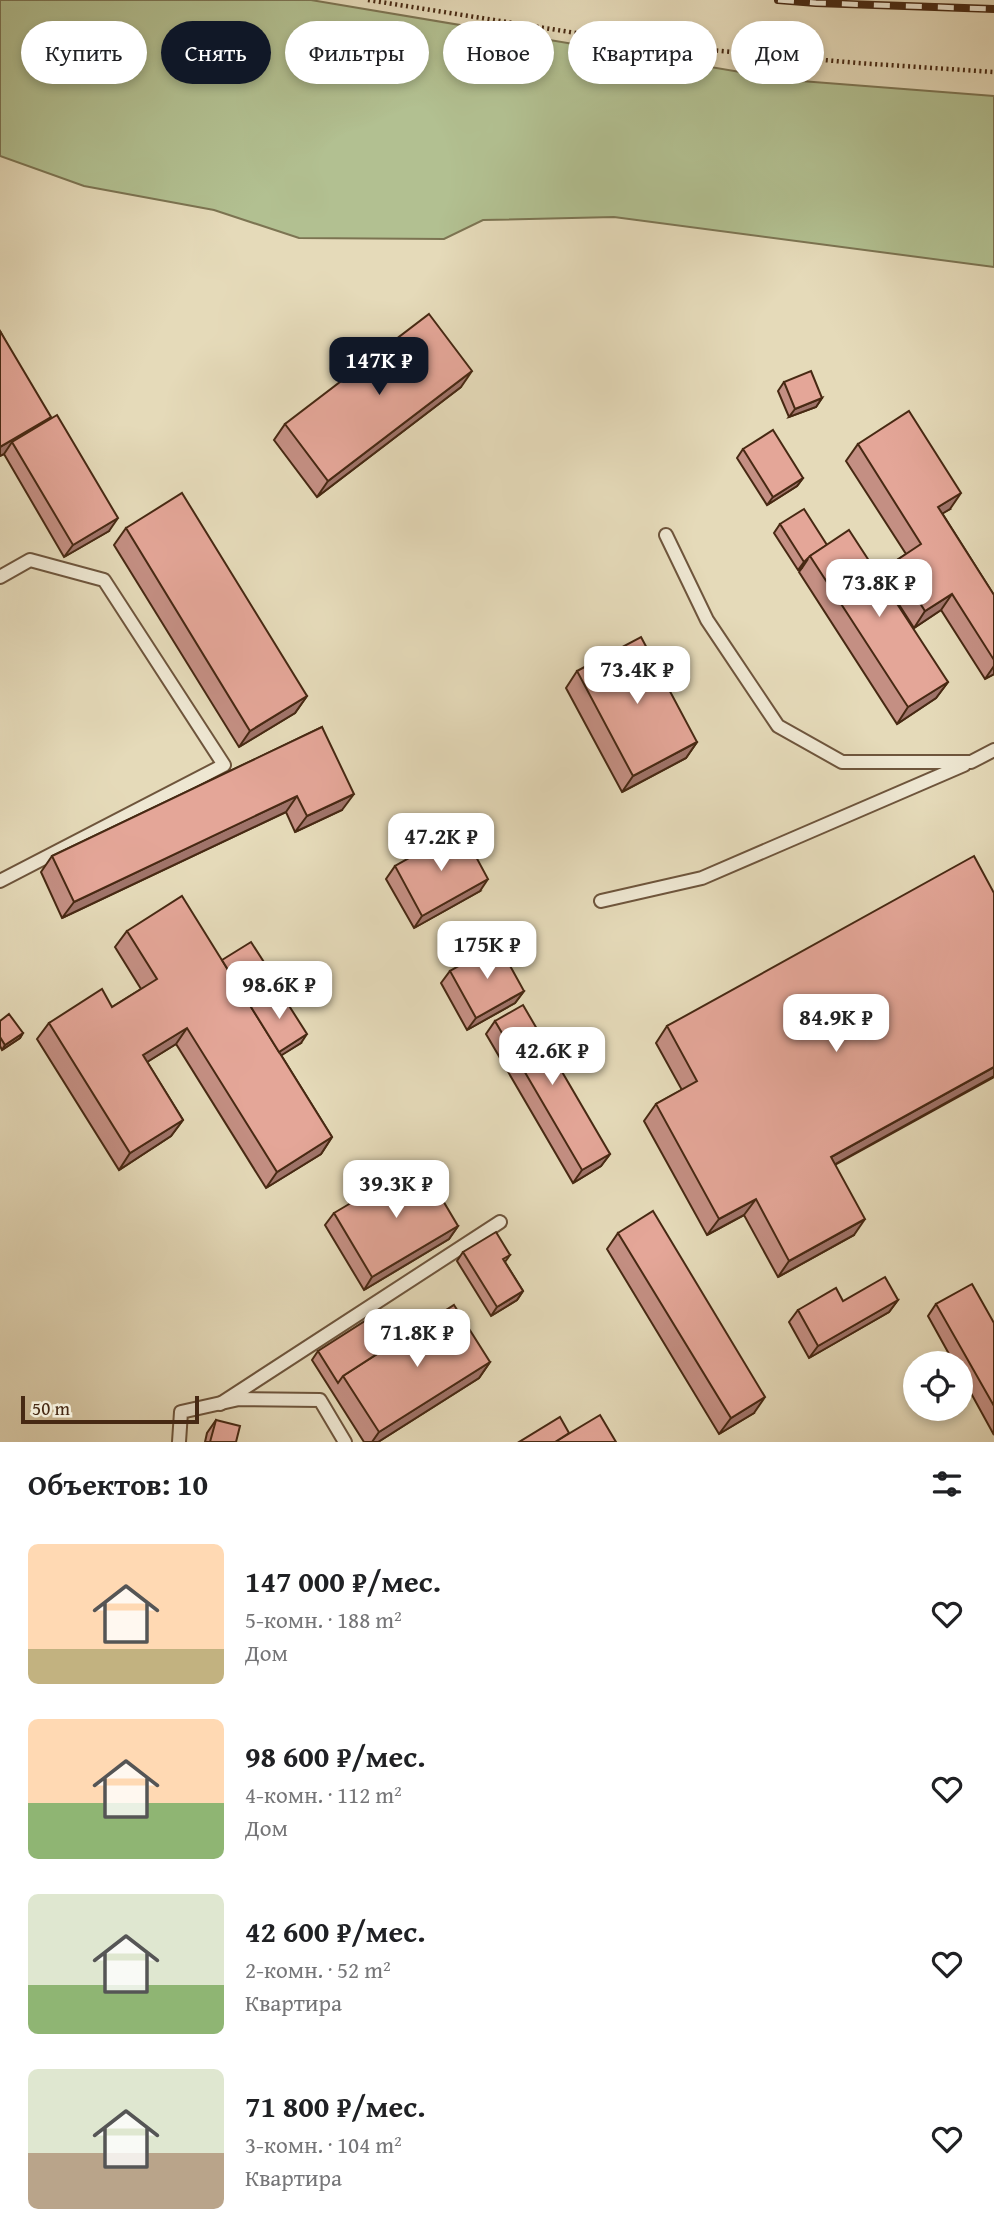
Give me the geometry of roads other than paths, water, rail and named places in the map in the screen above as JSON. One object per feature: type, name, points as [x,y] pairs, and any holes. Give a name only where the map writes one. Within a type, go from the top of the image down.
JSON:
[{"type":"lane","points":[[666,535],[707,620],[778,726],[842,762],[971,762]]},
{"type":"lane","points":[[0,577],[30,560],[104,580],[223,765],[0,881]]},
{"type":"lane","points":[[601,901],[702,878],[994,750]]},
{"type":"lane","points":[[220,1404],[500,1222]]},
{"type":"lane","points":[[178,1442],[181,1412],[239,1399],[320,1400],[345,1442]]},
{"type":"railway","points":[[778,0],[994,9]]}]
